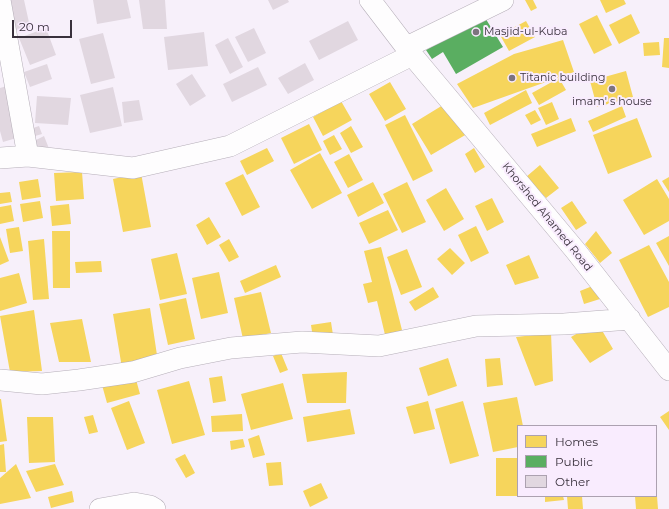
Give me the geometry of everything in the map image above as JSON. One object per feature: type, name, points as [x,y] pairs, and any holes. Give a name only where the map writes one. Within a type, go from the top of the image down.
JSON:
[{"type":"street","points":[[0,0],[28,156]]},
{"type":"street","name":"Khorshed Ahamed Road","points":[[370,0],[414,56],[630,319],[669,370]]},
{"type":"street","points":[[0,158],[28,156],[133,168],[230,146],[414,56],[503,0]]},
{"type":"street","points":[[0,380],[42,384],[79,380],[133,372],[180,358],[231,348],[302,342],[379,346],[476,326],[564,324],[630,319]]},
{"type":"street","points":[[100,509],[134,503],[150,506],[155,509]]},
{"type":"building: Homes","points":[[525,0],[533,0],[537,8],[531,11]]},
{"type":"building: Homes","points":[[600,0],[624,0],[626,4],[606,13]]},
{"type":"building: Homes","points":[[631,14],[640,33],[619,44],[609,25]]},
{"type":"building: Homes","points":[[597,15],[612,45],[594,54],[579,24]]},
{"type":"building: Homes","points":[[526,21],[535,37],[509,51],[500,35]]},
{"type":"building: Homes","points":[[664,38],[669,38],[669,68],[662,67]]},
{"type":"building: Homes","name":"Titanic building","points":[[563,40],[574,72],[473,108],[457,84],[514,54]]},
{"type":"building: Homes","points":[[659,42],[660,55],[644,56],[643,43]]},
{"type":"building: Homes","name":"imam' s house","points":[[626,71],[633,97],[597,107],[590,81]]},
{"type":"building: Homes","points":[[559,78],[566,90],[539,105],[532,93]]},
{"type":"building: Homes","points":[[390,82],[406,109],[385,121],[369,94]]},
{"type":"building: Homes","points":[[526,90],[532,103],[490,125],[484,113]]},
{"type":"building: Homes","points":[[341,101],[352,120],[323,136],[313,117]]},
{"type":"building: Homes","points":[[448,102],[467,134],[431,155],[412,124]]},
{"type":"building: Homes","points":[[552,102],[559,119],[546,125],[538,108]]},
{"type":"building: Homes","points":[[622,106],[626,117],[593,132],[588,121]]},
{"type":"building: Homes","points":[[535,110],[541,120],[531,125],[525,115]]},
{"type":"building: Homes","points":[[405,115],[433,171],[413,181],[385,125]]},
{"type":"building: Homes","points":[[571,118],[576,131],[537,147],[531,134]]},
{"type":"building: Homes","points":[[637,118],[652,157],[608,174],[593,135]]},
{"type":"building: Homes","points":[[309,124],[322,150],[294,164],[281,138]]},
{"type":"building: Homes","points":[[351,126],[363,147],[351,153],[340,133]]},
{"type":"building: Homes","points":[[334,135],[342,149],[330,155],[323,141]]},
{"type":"building: Homes","points":[[267,148],[274,161],[247,175],[240,161]]},
{"type":"building: Homes","points":[[474,148],[485,167],[475,173],[465,154]]},
{"type":"building: Homes","points":[[320,153],[342,193],[312,209],[290,170]]},
{"type":"building: Homes","points":[[349,154],[363,180],[348,188],[334,162]]},
{"type":"building: Homes","points":[[540,165],[559,188],[546,198],[526,177]]},
{"type":"building: Homes","points":[[82,172],[84,199],[56,201],[54,173]]},
{"type":"building: Homes","points":[[141,173],[151,227],[123,232],[113,179]]},
{"type":"building: Homes","points":[[243,174],[260,207],[242,216],[225,183]]},
{"type":"building: Homes","points":[[669,177],[669,192],[662,181]]},
{"type":"building: Homes","points":[[38,179],[41,197],[22,200],[19,182]]},
{"type":"building: Homes","points":[[657,179],[669,199],[669,221],[644,235],[623,200]]},
{"type":"building: Homes","points":[[373,182],[384,203],[358,217],[347,195]]},
{"type":"building: Homes","points":[[407,182],[426,222],[402,233],[383,194]]},
{"type":"building: Homes","points":[[446,188],[464,219],[444,231],[426,200]]},
{"type":"building: Homes","points":[[10,192],[12,202],[0,204],[0,193]]},
{"type":"building: Homes","points":[[492,198],[504,222],[487,231],[475,206]]},
{"type":"building: Homes","points":[[40,201],[43,218],[23,222],[20,204]]},
{"type":"building: Homes","points":[[572,201],[587,223],[576,230],[561,208]]},
{"type":"building: Homes","points":[[69,204],[71,224],[52,226],[50,206]]},
{"type":"building: Homes","points":[[11,205],[14,221],[0,224],[0,207]]},
{"type":"building: Homes","points":[[388,210],[398,230],[369,244],[359,223]]},
{"type":"building: Homes","points":[[209,217],[221,237],[207,245],[196,225]]},
{"type":"building: Homes","points":[[476,226],[489,253],[471,262],[458,235]]},
{"type":"building: Homes","points":[[19,227],[23,251],[10,253],[6,229]]},
{"type":"building: Homes","points":[[52,231],[70,231],[70,288],[53,288]]},
{"type":"building: Homes","points":[[596,231],[612,253],[600,263],[585,244]]},
{"type":"building: Homes","points":[[669,236],[669,266],[656,243]]},
{"type":"building: Homes","points":[[0,237],[9,261],[0,265]]},
{"type":"building: Homes","points":[[44,239],[49,299],[33,300],[28,241]]},
{"type":"building: Homes","points":[[229,239],[239,257],[229,262],[219,245]]},
{"type":"building: Homes","points":[[649,245],[669,282],[669,307],[648,317],[619,260]]},
{"type":"building: Homes","points":[[381,247],[403,334],[386,339],[377,301],[368,303],[363,284],[372,282],[364,251]]},
{"type":"building: Homes","points":[[450,248],[465,263],[452,275],[437,259]]},
{"type":"building: Homes","points":[[407,249],[422,287],[401,295],[387,257]]},
{"type":"building: Homes","points":[[177,253],[187,294],[160,300],[151,259]]},
{"type":"building: Homes","points":[[529,255],[539,278],[515,285],[506,265]]},
{"type":"building: Homes","points":[[101,261],[102,272],[76,273],[75,262]]},
{"type":"building: Homes","points":[[276,265],[281,277],[245,293],[240,281]]},
{"type":"building: Homes","points":[[219,272],[228,313],[201,319],[192,278]]},
{"type":"building: Homes","points":[[19,273],[27,303],[0,311],[0,278]]},
{"type":"building: Homes","points":[[595,285],[600,299],[584,304],[580,291]]},
{"type":"building: Homes","points":[[433,287],[439,297],[415,311],[409,302]]},
{"type":"building: Homes","points":[[261,292],[271,333],[243,339],[234,298]]},
{"type":"building: Homes","points":[[186,298],[195,339],[168,345],[159,304]]},
{"type":"building: Homes","points":[[150,308],[158,362],[122,368],[113,314]]},
{"type":"building: Homes","points":[[34,310],[42,371],[10,372],[0,316]]},
{"type":"building: Homes","points":[[82,319],[91,362],[59,362],[50,323]]},
{"type":"building: Homes","points":[[331,322],[333,335],[313,338],[311,325]]},
{"type":"building: Homes","points":[[597,322],[613,349],[590,363],[571,337]]},
{"type":"building: Homes","points":[[551,333],[553,381],[535,386],[516,337]]},
{"type":"building: Homes","points":[[281,353],[288,370],[280,373],[273,356]]},
{"type":"building: Homes","points":[[448,358],[457,386],[428,396],[419,368]]},
{"type":"building: Homes","points":[[500,358],[503,385],[487,387],[485,359]]},
{"type":"building: Homes","points":[[347,372],[346,403],[307,403],[302,374]]},
{"type":"building: Homes","points":[[135,376],[140,394],[107,403],[102,385]]},
{"type":"building: Homes","points":[[222,376],[226,401],[213,403],[209,378]]},
{"type":"building: Homes","points":[[189,381],[205,435],[172,444],[157,390]]},
{"type":"building: Homes","points":[[283,383],[293,419],[251,430],[241,394]]},
{"type":"building: Homes","points":[[517,397],[523,425],[517,425],[517,447],[493,452],[483,403]]},
{"type":"building: Homes","points":[[0,399],[7,441],[0,442]]},
{"type":"building: Homes","points":[[129,401],[145,443],[127,450],[111,408]]},
{"type":"building: Homes","points":[[428,401],[435,429],[414,434],[406,407]]},
{"type":"building: Homes","points":[[463,401],[479,456],[450,464],[435,409]]},
{"type":"building: Homes","points":[[350,409],[355,434],[307,442],[303,417]]},
{"type":"building: Homes","points":[[669,411],[669,430],[660,417]]},
{"type":"building: Homes","points":[[242,414],[243,431],[212,432],[211,416]]},
{"type":"building: Homes","points":[[93,415],[98,432],[89,434],[84,417]]},
{"type":"building: Homes","points":[[27,417],[53,417],[55,462],[29,463]]},
{"type":"building: Homes","points":[[259,435],[265,455],[253,458],[248,439]]},
{"type":"building: Homes","points":[[243,439],[245,447],[231,450],[230,441]]},
{"type":"building: Homes","points":[[4,444],[6,472],[0,472],[0,445]]},
{"type":"building: Homes","points":[[185,454],[195,473],[186,478],[175,459]]},
{"type":"building: Homes","points":[[496,458],[517,458],[517,496],[496,496]]},
{"type":"building: Homes","points":[[281,462],[283,485],[269,486],[266,463]]},
{"type":"building: Homes","points":[[16,464],[31,498],[0,504],[0,478]]},
{"type":"building: Homes","points":[[55,464],[64,485],[36,492],[26,471]]},
{"type":"building: Homes","points":[[321,483],[328,498],[310,507],[303,491]]},
{"type":"building: Homes","points":[[72,491],[74,502],[51,508],[48,497]]},
{"type":"building: Homes","points":[[657,496],[658,509],[636,509],[635,497]]},
{"type":"building: Homes","points":[[545,497],[563,497],[564,500],[545,502]]},
{"type":"building: Homes","points":[[567,497],[582,497],[583,509],[568,509]]},
{"type":"building: Public","name":"Masjid-ul-Kuba","points":[[484,16],[503,47],[456,74],[443,52],[432,59],[426,50]]},
{"type":"building: Other","points":[[9,0],[24,0],[30,27],[16,30]]},
{"type":"building: Other","points":[[93,0],[127,0],[131,18],[97,24]]},
{"type":"building: Other","points":[[139,0],[165,0],[167,29],[143,29]]},
{"type":"building: Other","points":[[268,0],[288,0],[289,2],[273,10]]},
{"type":"building: Other","points":[[348,21],[358,40],[319,60],[309,41]]},
{"type":"building: Other","points":[[46,28],[56,55],[30,65],[19,38]]},
{"type":"building: Other","points":[[254,28],[266,53],[248,62],[235,37]]},
{"type":"building: Other","points":[[204,32],[208,66],[168,70],[164,37]]},
{"type":"building: Other","points":[[103,33],[115,78],[91,84],[79,39]]},
{"type":"building: Other","points":[[228,38],[243,67],[230,74],[215,45]]},
{"type":"building: Other","points":[[305,63],[314,80],[288,94],[278,78]]},
{"type":"building: Other","points":[[47,64],[52,79],[30,87],[24,72]]},
{"type":"building: Other","points":[[258,67],[267,85],[232,102],[223,84]]},
{"type":"building: Other","points":[[192,74],[206,96],[190,106],[176,84]]},
{"type":"building: Other","points":[[7,86],[20,137],[3,142],[0,131],[0,88]]},
{"type":"building: Other","points":[[113,87],[122,126],[90,133],[80,95]]},
{"type":"building: Other","points":[[37,96],[71,98],[68,125],[35,123]]},
{"type":"building: Other","points":[[139,100],[143,120],[124,123],[122,102]]},
{"type":"building: Other","points":[[39,126],[42,134],[35,136],[33,128]]},
{"type":"building: Other","points":[[44,136],[50,151],[41,156],[34,141]]},
{"type":"place","name":"Masjid-ul-Kuba","points":[[476,32]]},
{"type":"place","name":"Titanic building","points":[[512,78]]},
{"type":"place","name":"imam' s house","points":[[612,89]]}]
